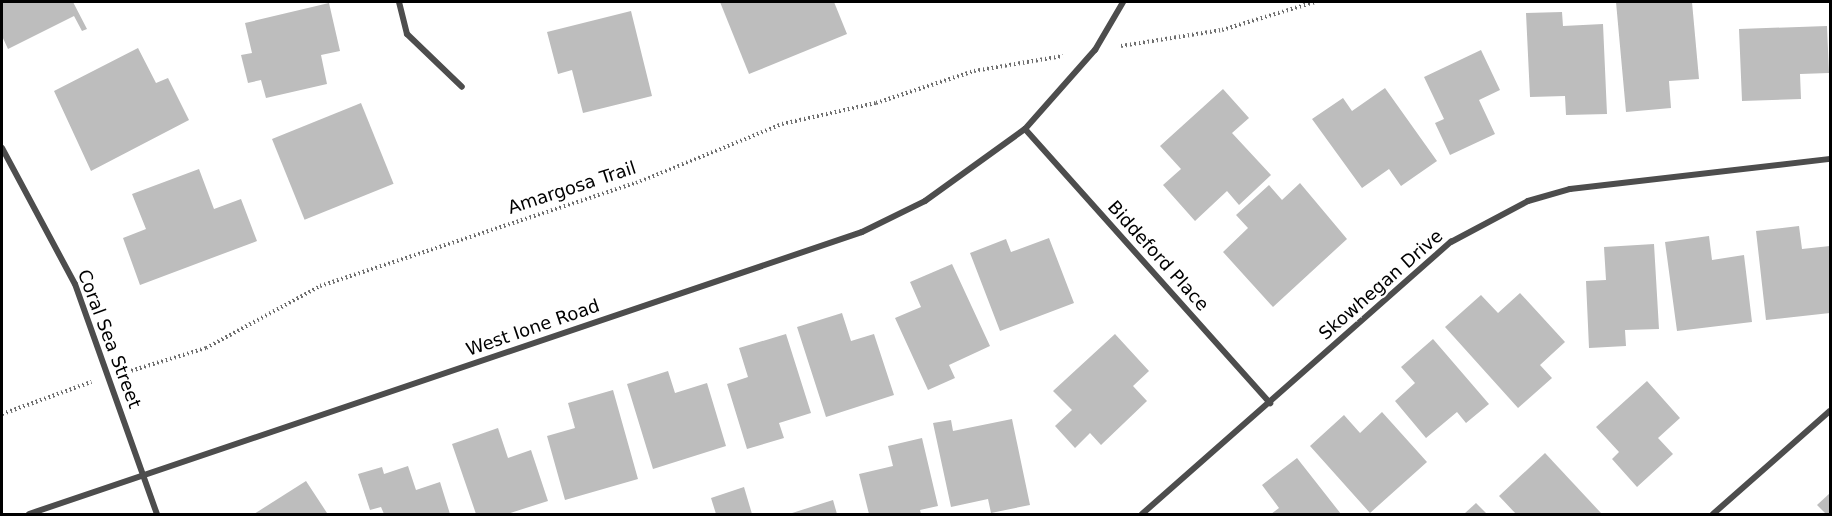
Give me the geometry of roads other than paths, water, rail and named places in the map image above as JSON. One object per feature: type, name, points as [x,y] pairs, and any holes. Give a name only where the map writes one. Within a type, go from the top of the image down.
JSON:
[{"type":"street","points":[[399,2],[407,34],[462,87]]},
{"type":"street","name":"West Ione Road","points":[[29,514],[862,232],[925,201],[1025,129],[1095,50],[1123,2]]},
{"type":"street","name":"Biddeford Place","points":[[1025,129],[1270,403]]},
{"type":"street","name":"Coral Sea Street","points":[[2,148],[75,284],[157,514]]},
{"type":"street","name":"Skowhegan Drive","points":[[1142,514],[1450,242],[1527,201],[1570,189],[1830,159]]},
{"type":"street","points":[[1713,514],[1830,411]]}]
